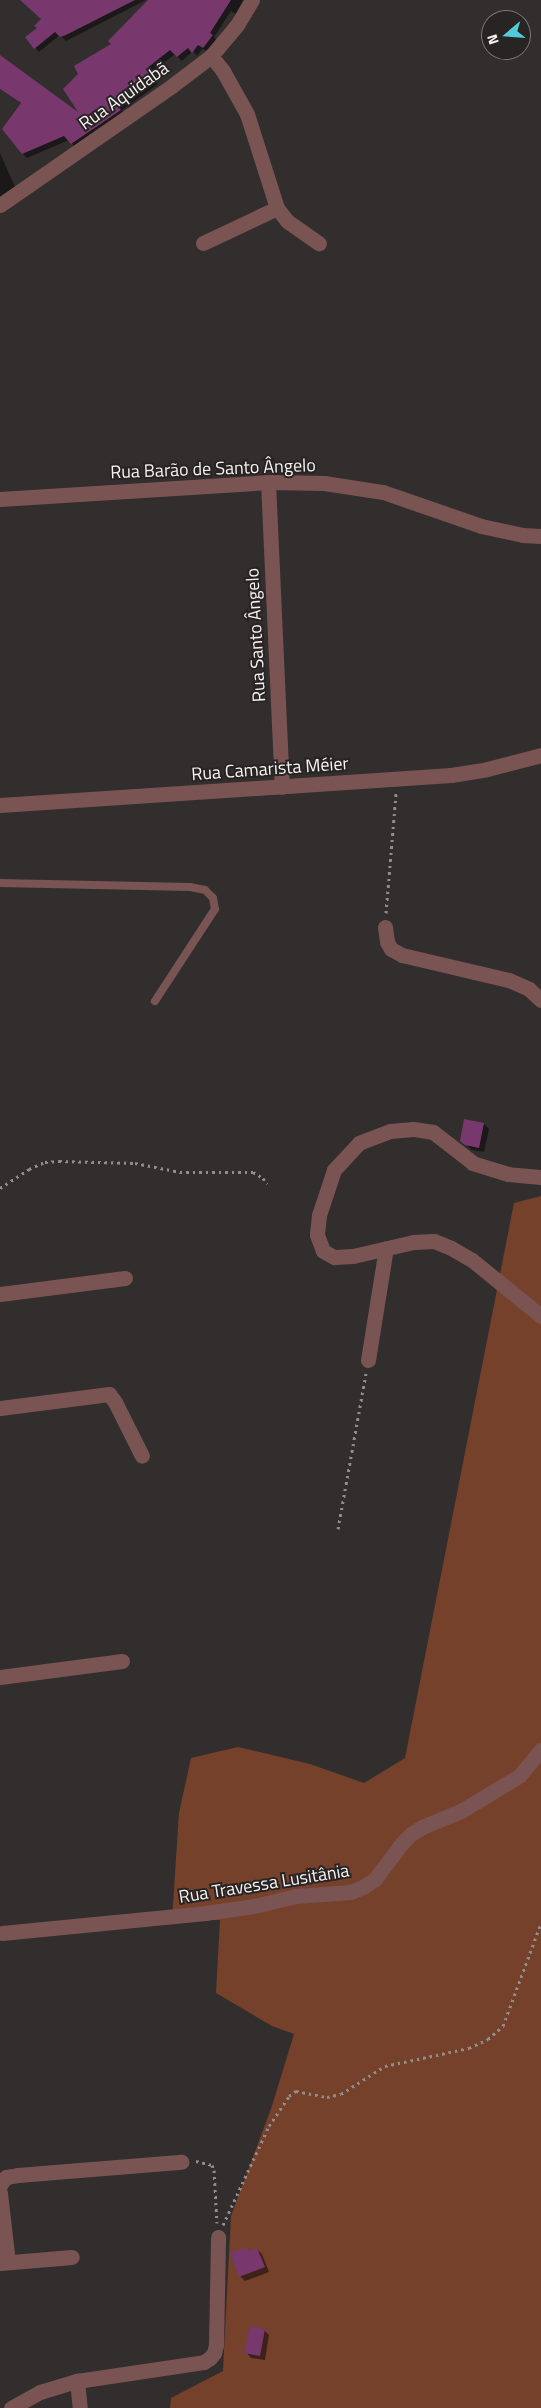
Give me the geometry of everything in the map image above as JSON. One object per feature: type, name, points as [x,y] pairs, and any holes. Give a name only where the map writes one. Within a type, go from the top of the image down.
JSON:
[{"type":"street","name":"Rua Aquidabã","points":[[0,205],[173,85],[211,56],[237,25],[252,0]]},
{"type":"street","points":[[211,56],[227,77],[247,114],[277,208],[287,221],[319,243]]},
{"type":"street","points":[[203,243],[277,208]]},
{"type":"street","name":"Rua Barão de Santo Ângelo","points":[[0,499],[268,482],[354,486],[383,492],[482,526],[523,535],[541,536]]},
{"type":"street","name":"Rua Santo Ângelo","points":[[268,482],[282,787]]},
{"type":"street","name":"Rua Camarista Méier","points":[[0,805],[397,780],[450,775],[538,760]]},
{"type":"street","points":[[385,927],[387,942],[391,949],[402,955],[509,980],[529,989],[541,1000]]},
{"type":"street","points":[[541,1177],[508,1174],[473,1163],[460,1155],[439,1136],[425,1130],[390,1131],[372,1137],[349,1152],[334,1170],[319,1215],[317,1235],[323,1251],[334,1257],[353,1256],[413,1242],[434,1241],[472,1260],[541,1316]]},
{"type":"street","points":[[368,1360],[386,1248]]},
{"type":"street","points":[[0,1294],[125,1278]]},
{"type":"street","points":[[0,1408],[108,1394],[115,1402],[142,1456]]},
{"type":"street","points":[[0,1677],[122,1661]]},
{"type":"street","name":"Rua Travessa Lusitânia","points":[[2,1933],[205,1913],[254,1906],[296,1896],[351,1892],[375,1879],[411,1834],[422,1827],[461,1811],[518,1776],[541,1750]]},
{"type":"street","points":[[0,2185],[6,2177],[18,2175],[181,2162]]},
{"type":"street","points":[[0,2193],[4,2263],[72,2257]]},
{"type":"street","points":[[12,2408],[40,2392],[77,2381],[188,2365],[204,2362],[210,2358],[214,2353],[216,2345],[218,2236]]},
{"type":"street","points":[[77,2381],[80,2408]]},
{"type":"lane","points":[[0,883],[190,887],[205,890],[213,898],[215,909],[155,1001]]},
{"type":"path","points":[[385,927],[397,780]]},
{"type":"path","points":[[0,1188],[28,1169],[45,1162],[59,1161],[135,1163],[180,1172],[253,1172],[263,1178],[267,1184]]},
{"type":"path","points":[[338,1529],[368,1360]]},
{"type":"path","points":[[218,2236],[269,2126],[289,2096],[296,2091],[327,2097],[341,2094],[384,2066],[469,2048],[488,2039],[503,2026],[541,1923]]},
{"type":"path","points":[[181,2162],[197,2161],[212,2164],[216,2179],[218,2236]]},
{"type":"shaded area","points":[[541,1196],[541,2408],[170,2408],[171,2398],[223,2371],[231,2216],[272,2106],[294,2034],[272,2026],[216,1993],[220,1920],[172,1920],[179,1813],[191,1758],[238,1747],[310,1764],[364,1783],[405,1758],[514,1203]]},
{"type":"building","points":[[20,0],[135,0],[66,35],[60,37],[55,32],[34,49],[25,37],[37,28],[34,26],[41,19]]},
{"type":"building","points":[[148,0],[231,0],[210,33],[213,35],[203,48],[198,45],[192,53],[188,48],[177,57],[170,50],[146,69],[154,79],[118,105],[121,110],[71,144],[64,136],[22,154],[2,129],[21,103],[0,89],[0,55],[78,112],[63,89],[78,74],[74,66],[111,44],[108,41]]},
{"type":"building","points":[[464,1119],[484,1123],[479,1148],[465,1145],[460,1141]]},
{"type":"building","points":[[247,2247],[249,2251],[257,2248],[265,2267],[239,2277],[230,2253]]},
{"type":"building","points":[[250,2326],[265,2329],[260,2356],[244,2353]]}]
